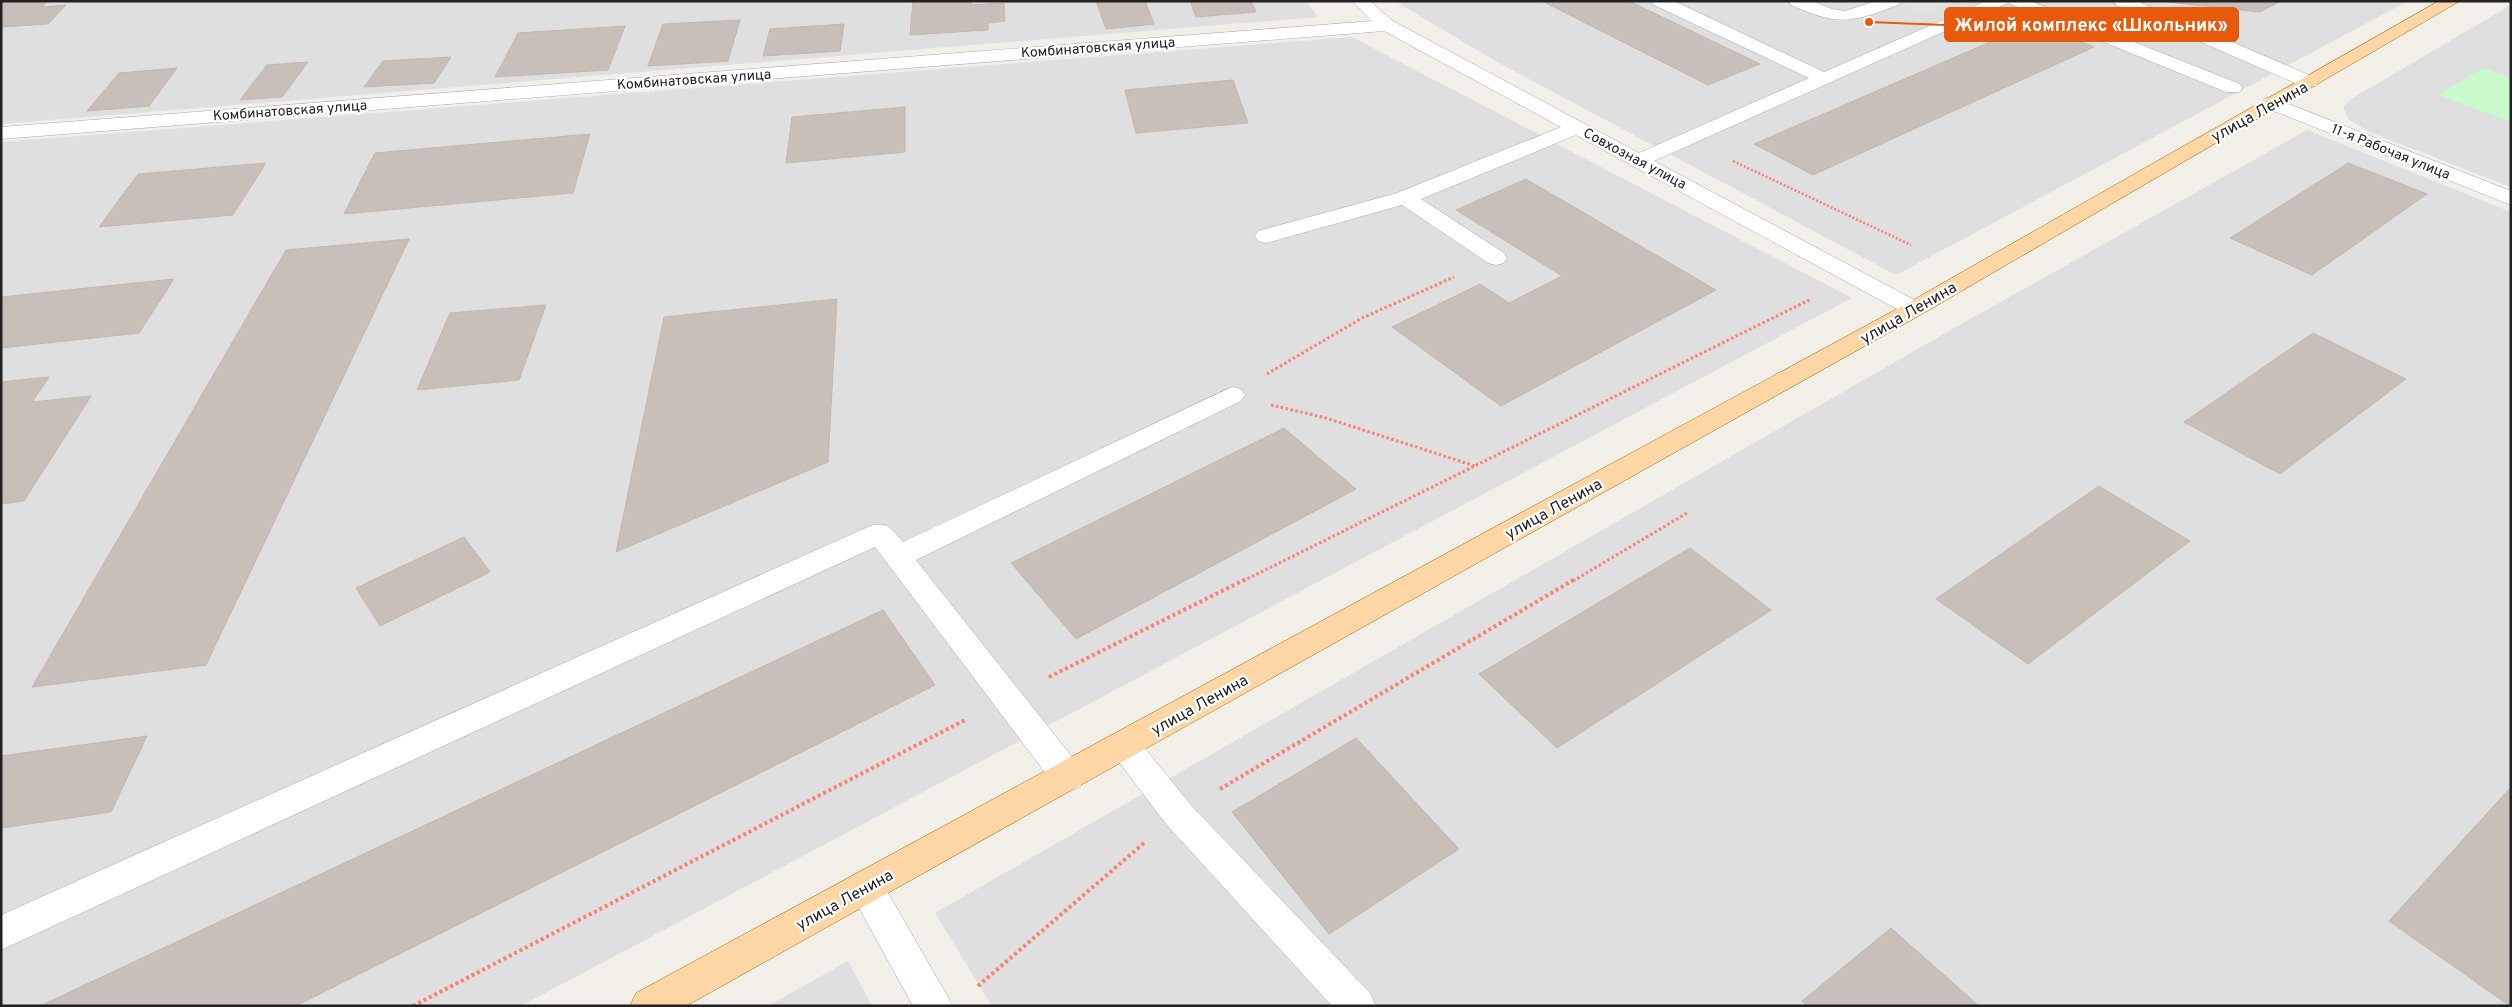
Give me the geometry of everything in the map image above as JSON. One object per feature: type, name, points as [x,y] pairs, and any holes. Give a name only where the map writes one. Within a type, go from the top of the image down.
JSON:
[{"type":"main road","name":"улица Ленина","points":[[649,1006],[1914,309],[2452,1]]},
{"type":"street","name":"Совхозная улица","points":[[1360,1],[1387,25],[1914,309]]},
{"type":"street","points":[[1660,1],[1824,79]]},
{"type":"street","points":[[1797,1],[1822,12],[1844,18],[1892,1]]},
{"type":"street","points":[[1639,160],[2001,1]]},
{"type":"street","points":[[2015,1],[2233,88]]},
{"type":"street","points":[[2122,1],[2309,82]]},
{"type":"street","name":"Комбинатовская улица","points":[[1,133],[1387,25]]},
{"type":"street","name":"11-я Рабочая улица","points":[[2271,103],[2508,195]]},
{"type":"street","points":[[1266,236],[1405,198],[1578,128]]},
{"type":"street","points":[[1405,198],[1496,258]]},
{"type":"street","points":[[899,556],[1232,396]]},
{"type":"street","points":[[1,933],[880,533],[1068,776]]},
{"type":"street","points":[[1124,745],[1178,814],[1357,1006]]},
{"type":"street","points":[[866,888],[934,1006]]},
{"type":"path","points":[[1232,396],[1362,318],[1496,258]]},
{"type":"path","points":[[413,1006],[1008,698],[1811,299]]},
{"type":"path","points":[[1232,396],[1326,418],[1475,466]]},
{"type":"path","points":[[977,987],[1178,814],[1687,513]]},
{"type":"shaded area","points":[[1,1],[1306,1],[1318,17],[1,124]]},
{"type":"shaded area","points":[[1395,1],[2408,1],[1896,275],[1497,62]]},
{"type":"shaded area","points":[[1914,1],[1957,1],[1923,14],[1903,5]]},
{"type":"shaded area","points":[[2511,5],[2511,187],[2372,133],[2349,120],[2343,107],[2351,99]]},
{"type":"shaded area","points":[[1352,37],[1852,298],[521,1006],[1,1006],[1,142]]},
{"type":"shaded area","points":[[2307,130],[2511,212],[2511,1006],[992,1006],[935,913],[1949,331]]},
{"type":"shaded area","points":[[848,961],[872,1006],[768,1006]]},
{"type":"green space","points":[[2483,68],[2511,78],[2509,121],[2438,95]]},
{"type":"building","points":[[1,1],[47,1],[42,7],[66,5],[48,24],[1,27]]},
{"type":"building","points":[[913,1],[971,1],[971,5],[1004,3],[1005,21],[988,23],[988,30],[910,35]]},
{"type":"building","points":[[1096,1],[1145,1],[1154,24],[1106,29]]},
{"type":"building","points":[[1190,1],[1251,1],[1256,12],[1196,17]]},
{"type":"building","points":[[1542,1],[1629,1],[1760,64],[1708,85]]},
{"type":"building","points":[[2159,1],[2281,1],[2260,12]]},
{"type":"building","points":[[740,20],[728,61],[648,66],[663,24]]},
{"type":"building","points":[[2034,23],[2094,47],[1813,175],[1754,144]]},
{"type":"building","points":[[844,24],[840,51],[763,56],[770,29]]},
{"type":"building","points":[[625,26],[608,70],[495,77],[518,33]]},
{"type":"building","points":[[451,57],[434,83],[364,87],[383,61]]},
{"type":"building","points":[[308,62],[282,97],[240,100],[267,65]]},
{"type":"building","points":[[177,68],[149,106],[87,111],[119,73]]},
{"type":"building","points":[[1233,80],[1248,123],[1136,133],[1125,90]]},
{"type":"building","points":[[905,107],[905,152],[786,163],[792,117]]},
{"type":"building","points":[[590,134],[573,193],[344,214],[375,153]]},
{"type":"building","points":[[266,163],[233,215],[99,227],[138,174]]},
{"type":"building","points":[[2348,163],[2427,194],[2312,275],[2230,238]]},
{"type":"building","points":[[1526,179],[1716,290],[1501,406],[1392,327],[1480,284],[1509,303],[1562,276],[1456,210]]},
{"type":"building","points":[[409,239],[206,665],[32,687],[286,250]]},
{"type":"building","points":[[174,279],[139,333],[1,348],[1,297]]},
{"type":"building","points":[[837,299],[828,462],[616,552],[664,317]]},
{"type":"building","points":[[546,305],[519,380],[417,390],[450,313]]},
{"type":"building","points":[[2313,333],[2406,379],[2280,474],[2184,422]]},
{"type":"building","points":[[49,377],[32,402],[91,396],[24,501],[1,504],[1,382]]},
{"type":"building","points":[[1284,428],[1356,489],[1076,639],[1011,563]]},
{"type":"building","points":[[2099,486],[2190,541],[2028,664],[1936,599]]},
{"type":"building","points":[[464,537],[490,572],[380,626],[356,588]]},
{"type":"building","points":[[1690,548],[1771,610],[1557,748],[1479,674]]},
{"type":"building","points":[[883,610],[935,685],[296,1006],[40,1006]]},
{"type":"building","points":[[147,736],[111,812],[1,828],[1,756]]},
{"type":"building","points":[[1356,738],[1459,849],[1329,934],[1232,812]]},
{"type":"building","points":[[2511,787],[2511,1006],[2510,1006],[2389,921]]},
{"type":"building","points":[[1891,928],[1979,1006],[1807,1006],[1802,1001]]},
{"type":"place","name":"Жилой комплекс «Школьник»","points":[[1869,22]]}]
